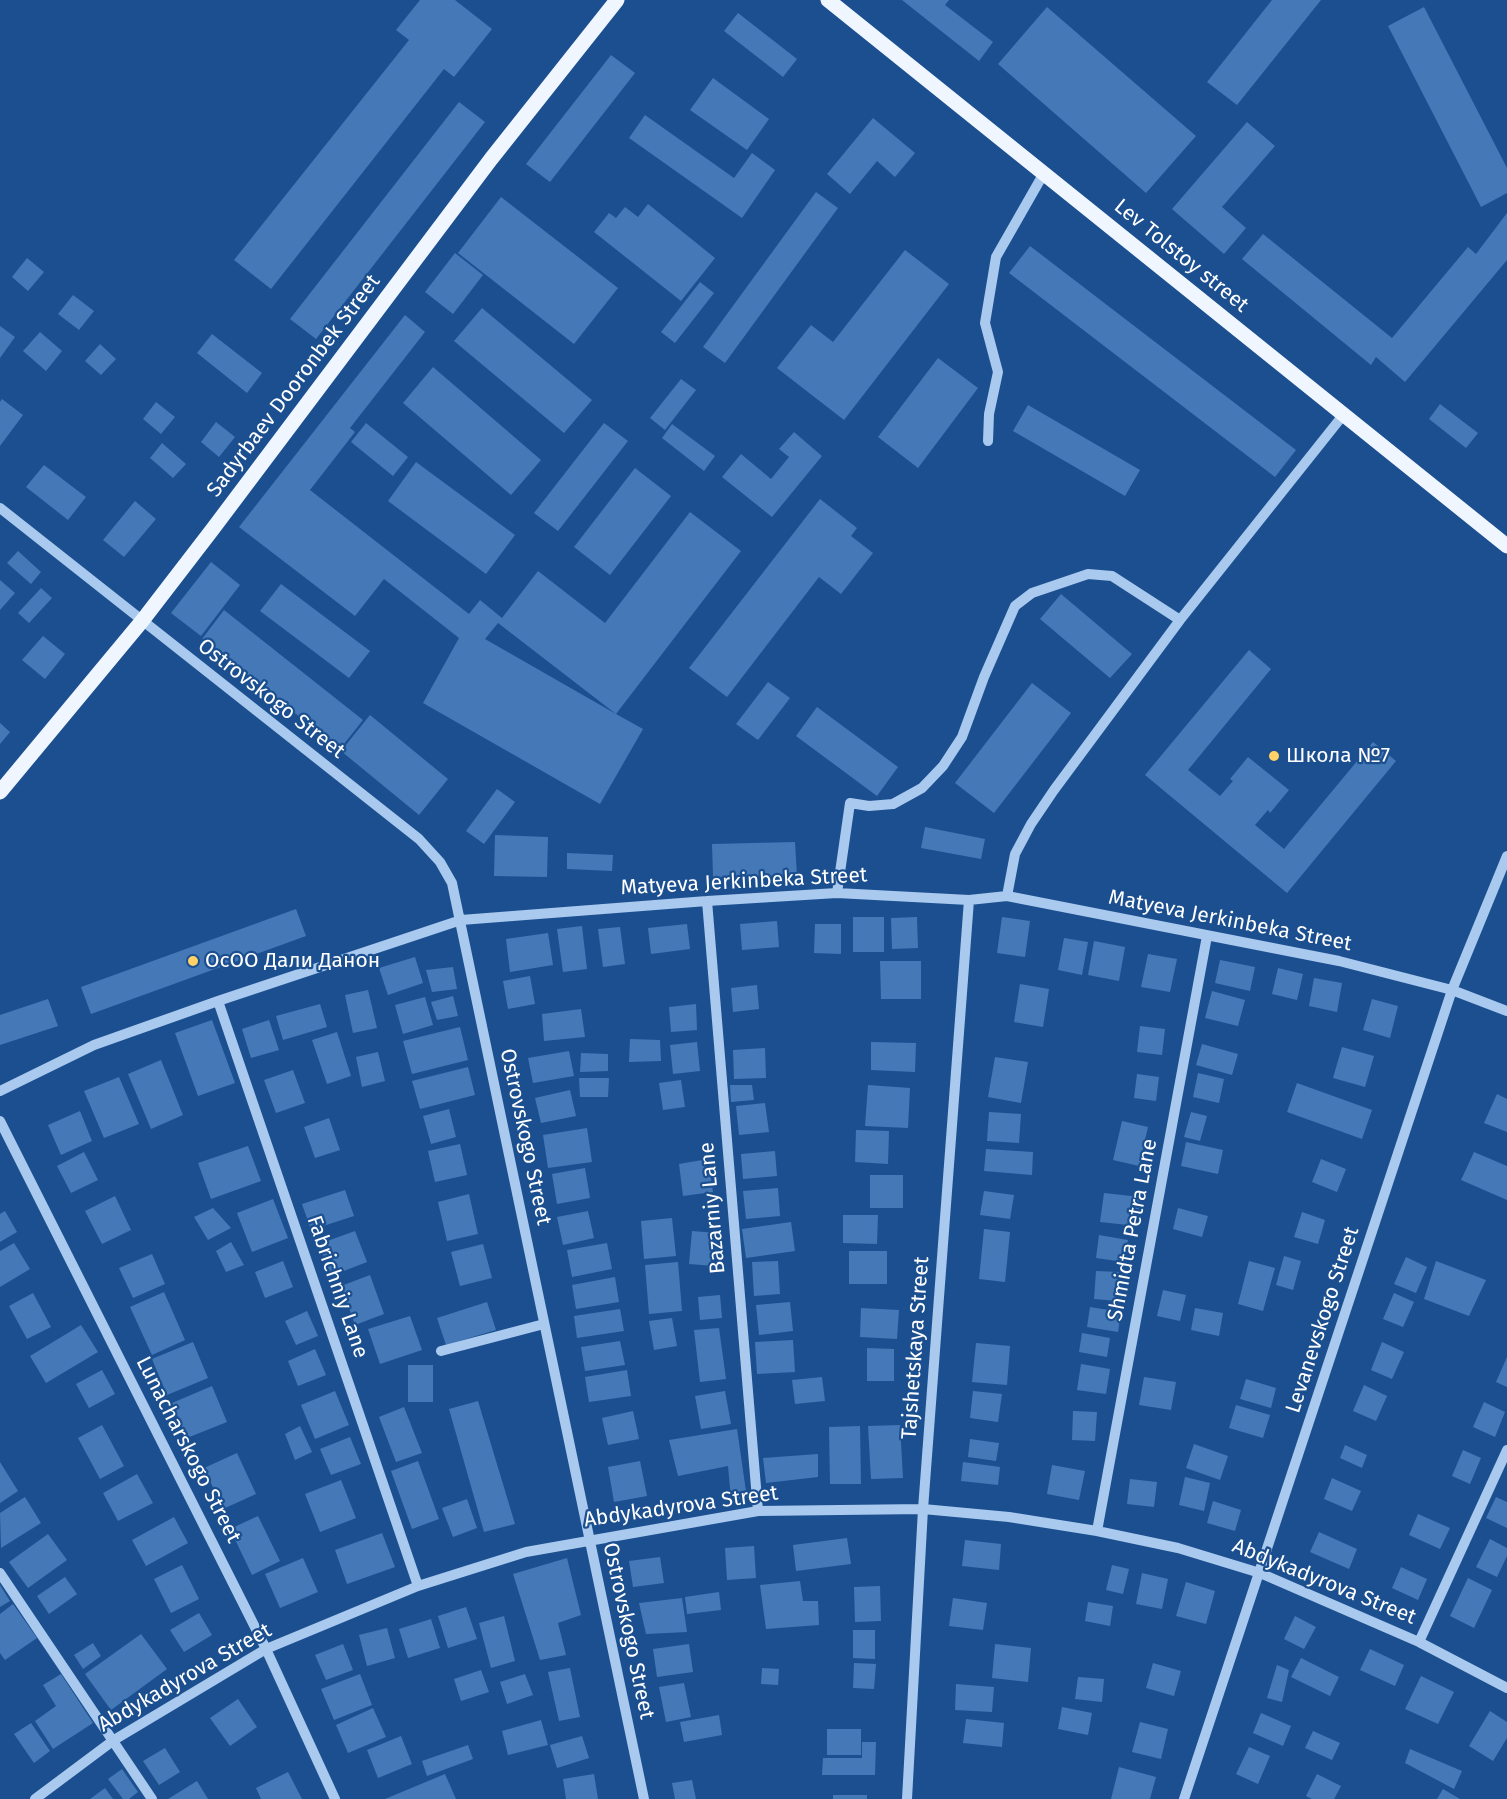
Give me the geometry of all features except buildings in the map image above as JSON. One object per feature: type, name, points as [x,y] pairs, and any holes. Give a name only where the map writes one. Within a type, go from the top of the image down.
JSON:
[{"type":"main road","name":"Sadyrbaev Dooronbek Street","points":[[0,792],[142,621],[491,159],[617,0]]},
{"type":"main road","name":"Lev Tolstoy street","points":[[828,0],[1507,546]]},
{"type":"street","points":[[988,441],[989,414],[998,372],[985,323],[996,257],[1044,173]]},
{"type":"street","points":[[1007,896],[1015,854],[1053,790],[1180,620],[1344,414]]},
{"type":"street","name":"Ostrovskogo Street","points":[[0,508],[419,839],[440,862],[452,883],[644,1799]]},
{"type":"street","points":[[837,893],[850,803],[869,806],[893,804],[922,788],[943,766],[962,737],[984,677],[1015,606],[1032,592],[1088,574],[1112,576],[1180,620]]},
{"type":"street","name":"Levanevskogo Street","points":[[1184,1799],[1452,990],[1507,856]]},
{"type":"street","name":"Matyeva Jerkinbeka Street","points":[[0,1091],[94,1045],[461,920],[837,893],[969,900],[1007,896],[1339,961],[1452,990],[1507,1011]]},
{"type":"street","name":"Tajshetskaya Street","points":[[908,1799],[923,1509],[969,900]]},
{"type":"street","name":"Bazarniy Lane","points":[[707,901],[758,1511]]},
{"type":"street","name":"Shmidta Petra Lane","points":[[1097,1531],[1207,936]]},
{"type":"street","name":"Fabrichniy Lane","points":[[218,1001],[418,1586]]},
{"type":"street","name":"Lunacharskogo Street","points":[[0,1121],[267,1649],[335,1799]]},
{"type":"street","points":[[441,1351],[543,1324]]},
{"type":"street","points":[[1419,1642],[1507,1450]]},
{"type":"street","name":"Abdykadyrova Street","points":[[35,1799],[114,1740],[267,1649],[418,1586],[526,1552],[758,1511],[923,1509],[1010,1517],[1097,1531],[1178,1548],[1260,1573],[1419,1642],[1507,1688]]},
{"type":"street","points":[[0,1573],[152,1799]]},
{"type":"place","name":"Школа №7","points":[[1274,756]]},
{"type":"place","name":"ОсОО Дали Данон","points":[[193,961]]}]
